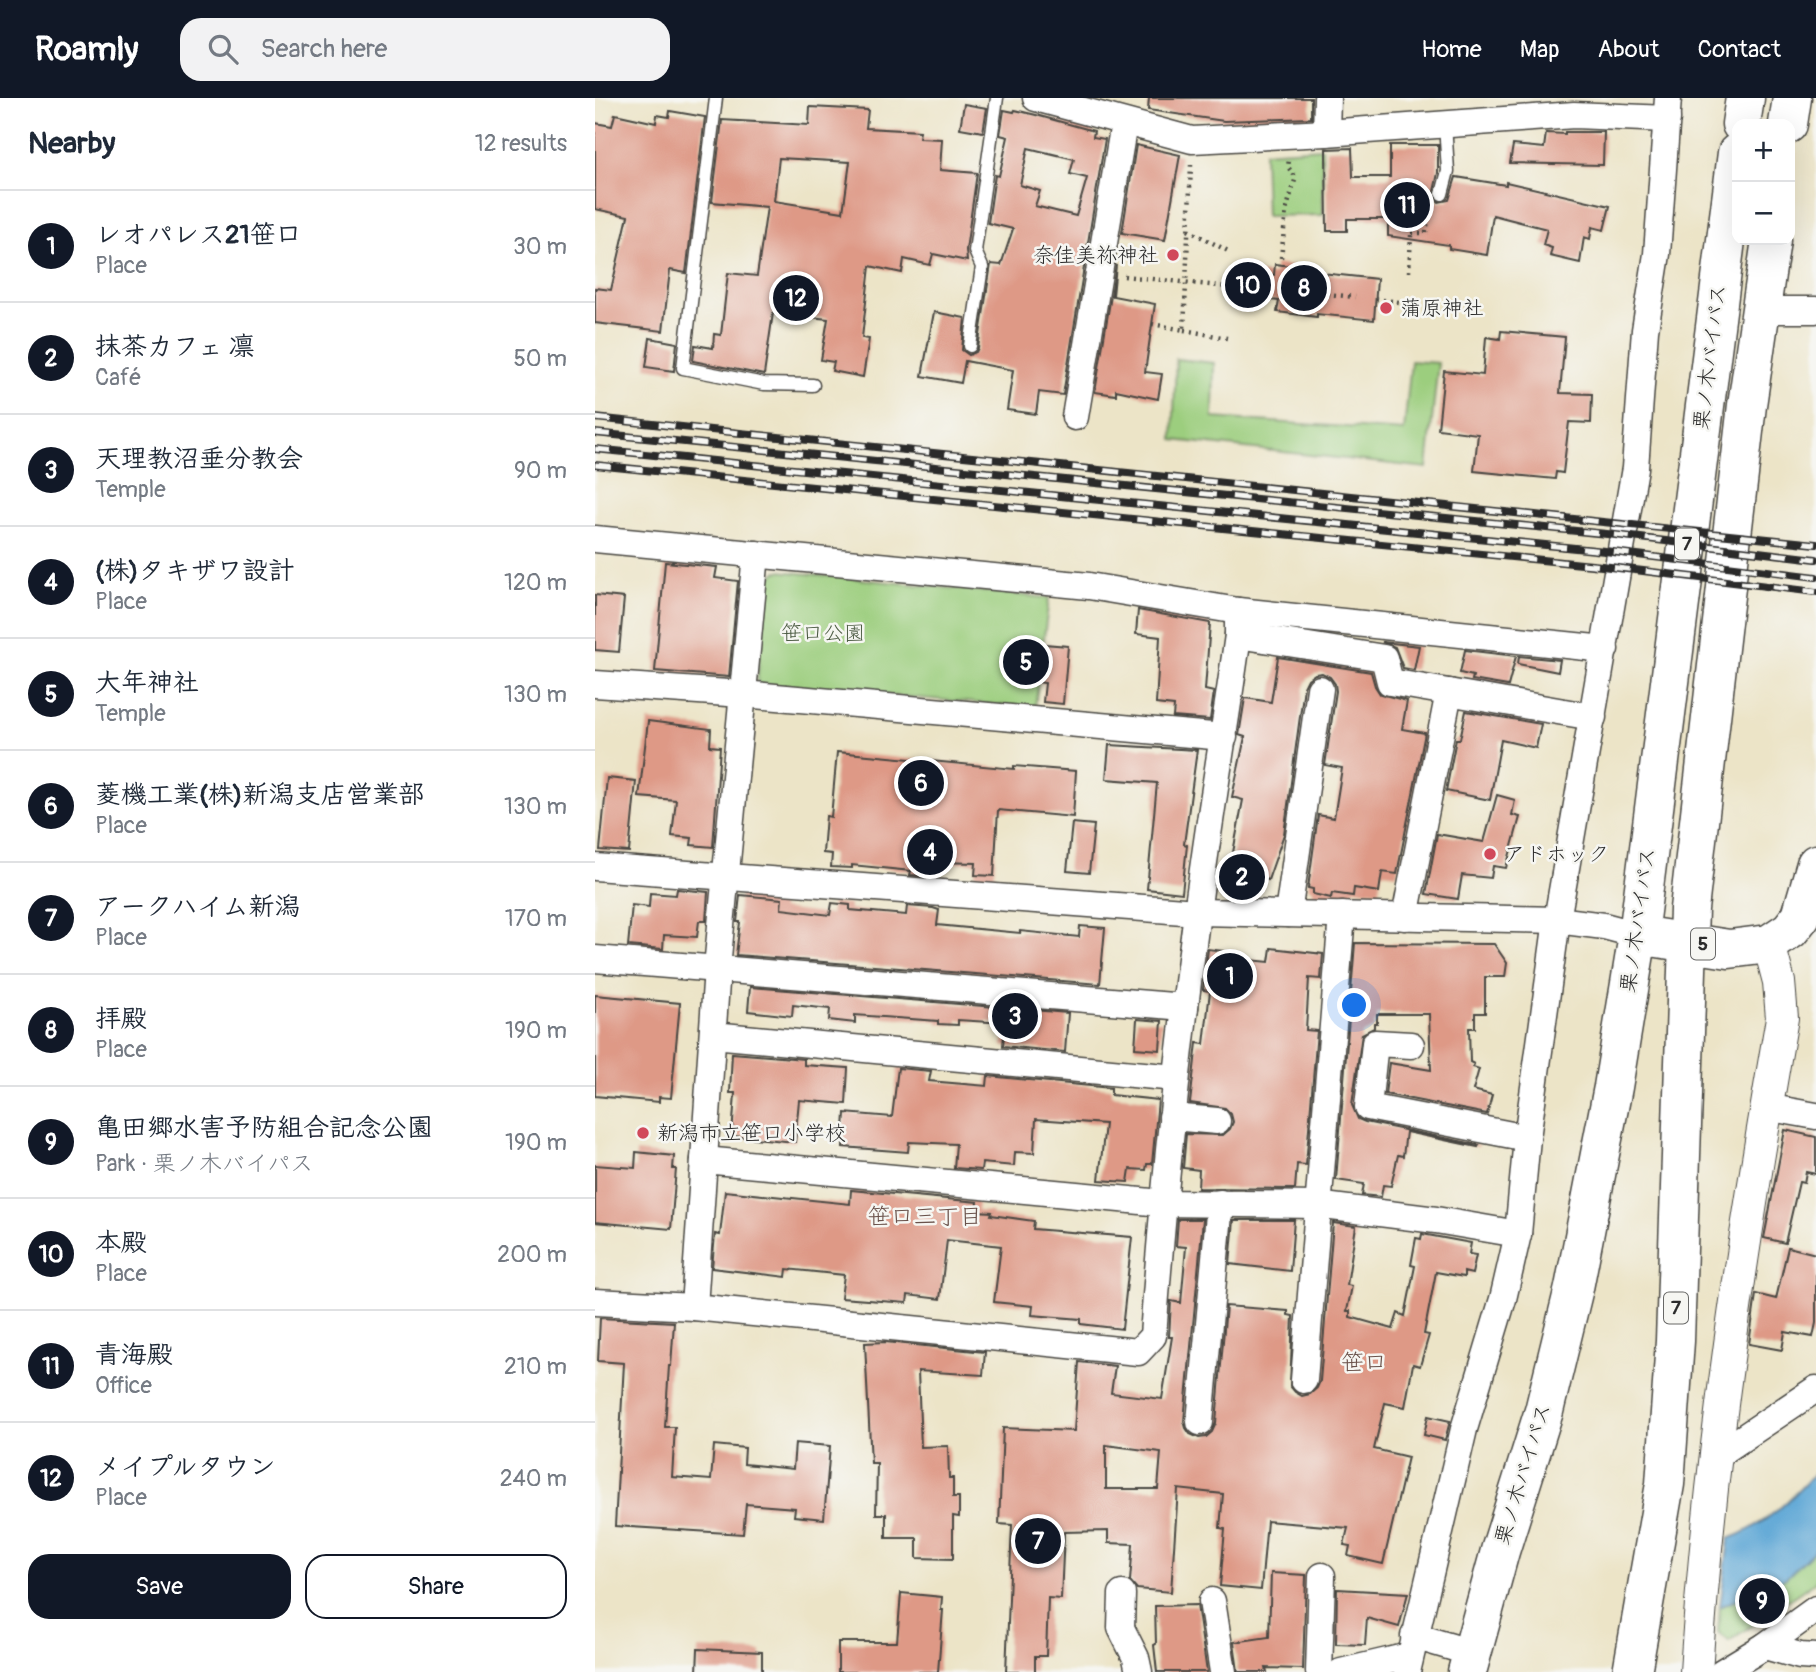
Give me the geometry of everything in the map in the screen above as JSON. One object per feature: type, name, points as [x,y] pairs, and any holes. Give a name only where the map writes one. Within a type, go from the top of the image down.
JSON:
[{"type":"main road","points":[[1742,119],[1745,98]]},
{"type":"main road","points":[[1789,119],[1792,98]]},
{"type":"main road","name":"栗ノ木バイパス","points":[[1469,1663],[1500,1551],[1544,1411],[1574,1288],[1613,1087],[1637,935],[1733,182]]},
{"type":"main road","name":"栗ノ木バイパス","points":[[1632,1672],[1666,1471],[1675,1341],[1689,909],[1747,405],[1770,245]]},
{"type":"main road","points":[[1769,944],[1790,930],[1801,916],[1816,864]]},
{"type":"main road","name":"5","points":[[1637,935],[1729,949],[1769,944]]},
{"type":"street","points":[[1326,133],[1327,98]]},
{"type":"street","points":[[1046,99],[1124,123],[1192,139],[1326,133],[1668,109],[1657,254],[1645,330],[1635,468],[1557,920],[1527,1138],[1518,1234],[1503,1299],[1464,1429],[1410,1655]]},
{"type":"street","points":[[1075,418],[1124,123]]},
{"type":"street","points":[[1761,310],[1816,310]]},
{"type":"street","points":[[595,539],[1089,586],[1384,658],[1390,682],[1593,717]]},
{"type":"street","points":[[694,1307],[717,968],[756,554]]},
{"type":"street","points":[[1238,623],[1605,649]]},
{"type":"street","points":[[595,1302],[694,1307],[1138,1352],[1153,1336],[1162,1203],[1176,1078],[1238,623]]},
{"type":"street","points":[[595,684],[743,694],[1224,737]]},
{"type":"street","points":[[1288,914],[1320,690]]},
{"type":"street","points":[[1405,917],[1449,692]]},
{"type":"street","points":[[595,867],[1197,912],[1557,920],[1604,926],[1637,935]]},
{"type":"street","points":[[1304,1380],[1342,915]]},
{"type":"street","points":[[1696,1672],[1708,1528],[1738,1272],[1782,1018],[1779,982],[1769,944]]},
{"type":"street","points":[[595,959],[1185,1007]]},
{"type":"street","points":[[713,1035],[1176,1078]]},
{"type":"street","points":[[1411,1045],[1375,1043],[1368,1107],[1527,1138]]},
{"type":"street","points":[[1766,1107],[1816,1116]]},
{"type":"street","points":[[1172,1117],[1217,1121]]},
{"type":"street","points":[[704,1160],[1162,1203],[1317,1205],[1436,1220],[1518,1234]]},
{"type":"street","points":[[1200,1422],[1220,1203]]},
{"type":"street","points":[[1716,1455],[1816,1389]]},
{"type":"street","points":[[1319,1672],[1322,1576]]},
{"type":"street","points":[[1122,1594],[1121,1628],[1136,1658],[1139,1672]]},
{"type":"street","points":[[1212,1601],[1223,1672]]},
{"type":"street","points":[[1722,1672],[1765,1646],[1816,1609]]},
{"type":"street","points":[[1765,1646],[1800,1657],[1816,1657]]},
{"type":"street","points":[[1341,1672],[1410,1655],[1469,1663]]},
{"type":"lane","points":[[716,98],[683,368],[764,384],[814,385]]},
{"type":"lane","points":[[970,346],[982,267],[975,251],[997,98]]},
{"type":"lane","points":[[1442,194],[1448,171],[1445,124]]},
{"type":"path","points":[[1281,258],[1286,211],[1295,180],[1288,167],[1292,134]]},
{"type":"path","points":[[1184,330],[1192,139]]},
{"type":"path","points":[[1412,233],[1426,233],[1432,192],[1442,194]]},
{"type":"path","points":[[1409,272],[1412,218]]},
{"type":"path","points":[[1188,230],[1230,252]]},
{"type":"path","points":[[1099,273],[1229,287]]},
{"type":"path","points":[[1327,294],[1355,297]]},
{"type":"path","points":[[1376,299],[1406,303]]},
{"type":"path","points":[[1152,324],[1227,338]]},
{"type":"green space","points":[[1322,148],[1323,215],[1266,216],[1264,152]]},
{"type":"green space","points":[[1176,359],[1214,363],[1213,418],[1404,431],[1411,361],[1438,363],[1427,468],[1173,440]]},
{"type":"green space","name":"笹口公園","points":[[778,571],[1049,598],[1035,708],[757,684],[766,581]]},
{"type":"green space","points":[[1816,1549],[1816,1581],[1729,1641],[1718,1632],[1720,1607],[1786,1578]]},
{"type":"water","points":[[1816,1472],[1816,1549],[1786,1578],[1720,1607],[1729,1539],[1766,1519]]},
{"type":"building","points":[[1149,98],[1311,98],[1311,118],[1224,121],[1148,110]]},
{"type":"building","points":[[964,104],[987,108],[983,132],[960,128]]},
{"type":"building","points":[[810,107],[868,110],[866,128],[920,131],[919,138],[942,139],[940,170],[977,173],[966,250],[967,261],[933,254],[930,265],[904,259],[902,273],[870,266],[862,338],[869,339],[863,377],[832,371],[834,362],[821,360],[828,319],[773,313],[764,375],[693,361],[695,345],[713,348],[714,334],[721,335],[728,273],[757,276],[767,207],[712,202],[722,120],[809,125]],"holes":[[[779,158],[850,162],[843,212],[774,201]]]},
{"type":"building","points":[[1004,110],[1015,110],[1094,131],[1093,137],[1105,139],[1063,395],[1039,392],[1036,414],[1007,410],[1013,370],[965,361],[961,383],[922,376],[934,312],[965,318],[962,350],[969,355],[978,348],[991,264],[1001,265],[1013,229],[988,223],[995,175],[999,176],[1008,137],[1000,135]],"holes":[[[1028,148],[1074,159],[1070,174],[1087,178],[1076,216],[1035,206],[1040,191],[1020,185]]]},
{"type":"building","points":[[670,111],[705,117],[686,273],[670,270],[663,331],[595,323],[595,288],[611,290],[628,216],[595,209],[595,123],[612,126],[615,114],[656,123],[657,115],[669,117]]},
{"type":"building","points":[[1604,132],[1603,165],[1510,163],[1513,145],[1544,148],[1546,133]]},
{"type":"building","points":[[1136,145],[1180,155],[1165,240],[1122,233]]},
{"type":"building","points":[[1390,145],[1438,145],[1438,173],[1433,196],[1439,202],[1449,200],[1456,177],[1506,185],[1506,182],[1610,206],[1604,230],[1592,227],[1590,239],[1584,237],[1580,263],[1550,256],[1552,248],[1543,245],[1547,229],[1493,215],[1487,255],[1449,249],[1449,245],[1388,236],[1388,219],[1347,219],[1347,231],[1327,231],[1326,149],[1352,148],[1353,177],[1390,177]]},
{"type":"building","points":[[1275,264],[1322,270],[1321,273],[1377,279],[1374,320],[1277,312],[1279,301],[1234,296],[1237,271],[1274,275]]},
{"type":"building","points":[[1116,265],[1113,296],[1155,304],[1145,372],[1162,374],[1158,399],[1116,390],[1116,395],[1095,392]]},
{"type":"building","points":[[1501,331],[1565,337],[1560,393],[1592,394],[1591,423],[1569,422],[1563,473],[1556,472],[1555,479],[1474,471],[1478,434],[1438,429],[1444,371],[1483,375],[1486,337],[1500,339]]},
{"type":"building","points":[[650,338],[677,343],[674,371],[646,367]]},
{"type":"building","points":[[665,562],[717,567],[715,578],[738,581],[729,677],[655,671]]},
{"type":"building","points":[[595,595],[624,598],[619,652],[595,650]]},
{"type":"building","points":[[1138,610],[1210,623],[1205,690],[1214,692],[1210,720],[1173,717],[1174,706],[1156,704],[1160,637],[1136,634]]},
{"type":"building","points":[[1019,642],[1068,646],[1063,704],[1043,702],[1045,683],[1014,679]]},
{"type":"building","points":[[1382,642],[1419,646],[1414,670],[1403,668],[1395,647]]},
{"type":"building","points":[[1465,650],[1516,656],[1508,686],[1472,680],[1473,676],[1460,673]]},
{"type":"building","points":[[1519,656],[1560,660],[1558,672],[1518,664]]},
{"type":"building","points":[[1278,657],[1371,672],[1380,694],[1407,701],[1402,729],[1425,733],[1397,874],[1382,872],[1379,892],[1354,888],[1353,896],[1332,893],[1331,898],[1313,894],[1313,889],[1308,888],[1318,815],[1334,818],[1342,768],[1325,765],[1336,691],[1330,677],[1322,673],[1308,679],[1304,687],[1284,834],[1268,880],[1255,876],[1253,897],[1228,896],[1231,863],[1243,800],[1232,797],[1245,737],[1239,735],[1245,698],[1271,702]]},
{"type":"building","points":[[1466,711],[1541,724],[1536,748],[1501,740],[1490,800],[1446,791],[1456,739],[1460,739]]},
{"type":"building","points":[[648,721],[711,729],[710,746],[720,747],[713,847],[691,845],[692,838],[672,836],[676,800],[639,797]]},
{"type":"building","points":[[1109,745],[1197,750],[1184,844],[1187,845],[1182,893],[1147,889],[1157,783],[1106,779]]},
{"type":"building","points":[[837,752],[1014,769],[1014,766],[1076,771],[1073,817],[998,810],[994,876],[975,875],[976,863],[938,862],[936,877],[910,875],[911,871],[852,865],[852,868],[831,867],[832,854],[823,853],[826,816],[831,817]]},
{"type":"building","points":[[607,778],[636,781],[629,852],[600,850]]},
{"type":"building","points":[[1497,795],[1515,800],[1512,815],[1520,817],[1506,868],[1493,866],[1491,878],[1462,875],[1458,899],[1426,894],[1437,834],[1484,842]]},
{"type":"building","points":[[1072,823],[1094,825],[1089,873],[1067,871]]},
{"type":"building","points":[[677,889],[708,892],[706,921],[699,921],[697,937],[664,935],[663,949],[628,946],[632,905],[649,907],[650,893],[676,895]]},
{"type":"building","points":[[740,895],[782,899],[781,909],[830,915],[832,903],[850,905],[850,910],[906,915],[907,906],[933,908],[939,910],[937,925],[1020,933],[1079,937],[1080,926],[1105,928],[1100,984],[736,955]]},
{"type":"building","points":[[1355,943],[1494,944],[1507,963],[1505,977],[1485,977],[1485,1013],[1475,1013],[1475,1028],[1469,1028],[1470,1062],[1474,1064],[1473,1067],[1479,1069],[1473,1090],[1492,1095],[1487,1114],[1385,1094],[1389,1063],[1431,1070],[1429,1014],[1377,1014],[1374,1028],[1362,1034],[1352,1105],[1358,1119],[1479,1145],[1478,1147],[1406,1132],[1403,1156],[1398,1155],[1391,1186],[1383,1185],[1381,1197],[1362,1195],[1364,1184],[1336,1180]]},
{"type":"building","points":[[1271,948],[1323,954],[1321,979],[1309,978],[1306,1030],[1317,1031],[1306,1165],[1297,1164],[1295,1189],[1198,1188],[1199,1170],[1183,1168],[1186,1134],[1223,1135],[1233,1122],[1231,1114],[1225,1108],[1190,1103],[1197,1043],[1204,1044],[1210,991],[1203,990],[1208,949],[1232,952],[1231,958],[1269,962]]},
{"type":"building","points":[[750,987],[1068,1013],[1065,1052],[1003,1046],[1005,1023],[958,1020],[958,1025],[938,1024],[938,1021],[855,1015],[855,1023],[829,1020],[830,1009],[793,1005],[792,1016],[748,1011]]},
{"type":"building","points":[[595,995],[680,1003],[671,1098],[659,1097],[659,1102],[595,1096]]},
{"type":"building","points":[[1137,1019],[1162,1021],[1160,1050],[1135,1048]]},
{"type":"building","points":[[732,1053],[804,1059],[804,1065],[848,1068],[846,1104],[799,1100],[795,1142],[732,1136],[735,1093],[730,1093]]},
{"type":"building","points":[[898,1068],[931,1071],[929,1081],[987,1086],[988,1076],[1111,1088],[1111,1095],[1158,1100],[1152,1164],[1147,1164],[1146,1170],[1130,1169],[1128,1182],[1099,1180],[1105,1124],[1036,1119],[1034,1153],[1015,1152],[1014,1166],[982,1163],[981,1170],[954,1168],[956,1144],[909,1142],[908,1152],[843,1147],[845,1113],[892,1117]]},
{"type":"building","points":[[1785,1130],[1816,1137],[1816,1174],[1806,1172],[1804,1183],[1799,1182],[1785,1243],[1764,1238]]},
{"type":"building","points":[[636,1152],[674,1156],[673,1169],[676,1169],[671,1229],[595,1222],[595,1165],[635,1168]]},
{"type":"building","points":[[851,1190],[978,1202],[977,1211],[1034,1221],[1033,1229],[1132,1237],[1122,1329],[1081,1324],[1081,1319],[1032,1315],[1033,1306],[994,1302],[1001,1246],[947,1240],[940,1299],[908,1295],[907,1303],[841,1298],[844,1275],[787,1269],[786,1277],[712,1268],[715,1234],[720,1235],[725,1191],[850,1204]]},
{"type":"building","points":[[1178,1219],[1203,1219],[1184,1421],[1190,1434],[1199,1438],[1212,1432],[1216,1423],[1226,1306],[1288,1311],[1288,1315],[1293,1316],[1290,1386],[1302,1396],[1317,1388],[1320,1381],[1333,1223],[1356,1226],[1347,1285],[1352,1286],[1347,1311],[1350,1311],[1350,1317],[1393,1329],[1398,1313],[1405,1316],[1415,1266],[1411,1265],[1416,1238],[1421,1239],[1422,1234],[1471,1243],[1469,1254],[1476,1255],[1472,1274],[1464,1272],[1464,1277],[1436,1272],[1424,1334],[1429,1335],[1420,1366],[1413,1364],[1405,1407],[1385,1403],[1374,1449],[1408,1457],[1383,1564],[1348,1556],[1350,1546],[1344,1545],[1348,1528],[1267,1521],[1261,1590],[1220,1586],[1225,1529],[1220,1528],[1223,1494],[1178,1489],[1171,1592],[1137,1589],[1130,1581],[1133,1544],[1108,1543],[1108,1531],[1064,1532],[1061,1599],[1048,1598],[1046,1656],[1035,1656],[1035,1672],[1006,1672],[1012,1525],[999,1524],[1003,1428],[1074,1431],[1079,1362],[1115,1366],[1111,1393],[1162,1399],[1172,1337],[1169,1337],[1171,1301],[1181,1303],[1186,1247],[1176,1246]],"holes":[[[1106,1445],[1161,1452],[1158,1489],[1106,1489]]]},
{"type":"building","points":[[1234,1220],[1294,1220],[1290,1271],[1230,1264]]},
{"type":"building","points":[[1788,1247],[1816,1254],[1816,1323],[1813,1337],[1785,1332],[1782,1350],[1749,1344],[1756,1294],[1776,1299]]},
{"type":"building","points":[[600,1318],[674,1322],[665,1427],[675,1427],[672,1477],[711,1480],[714,1445],[745,1448],[744,1464],[793,1469],[795,1443],[830,1446],[824,1519],[794,1516],[795,1508],[746,1504],[743,1534],[615,1526],[624,1363],[598,1361]]},
{"type":"building","points":[[885,1342],[985,1352],[983,1375],[918,1371],[921,1447],[948,1446],[949,1478],[953,1478],[953,1497],[959,1497],[959,1517],[953,1516],[953,1559],[917,1558],[917,1538],[886,1538],[886,1514],[876,1514],[877,1463],[871,1463],[865,1343]]},
{"type":"building","points":[[1428,1416],[1450,1421],[1445,1440],[1424,1435]]},
{"type":"building","points":[[1271,1573],[1306,1575],[1303,1669],[1266,1668],[1267,1672],[1238,1672],[1234,1642],[1269,1637]]},
{"type":"building","points":[[1337,1589],[1408,1593],[1399,1627],[1367,1618],[1365,1645],[1336,1644]]},
{"type":"building","points":[[901,1593],[942,1597],[938,1672],[838,1672],[838,1642],[897,1642]]},
{"type":"building","points":[[1197,1605],[1207,1672],[1157,1672],[1154,1645],[1155,1606]]},
{"type":"building","points":[[698,1649],[762,1652],[762,1672],[697,1672]]},
{"type":"railway","points":[[595,418],[1816,544]]},
{"type":"railway","points":[[595,433],[1607,534],[1816,559]]},
{"type":"railway","points":[[595,449],[1605,551],[1816,577]]},
{"type":"railway","points":[[595,465],[1602,566],[1816,592]]},
{"type":"place","name":"青海殿","points":[[1407,205]]},
{"type":"place","name":"奈佳美祢神社","points":[[1173,255]]},
{"type":"place","name":"本殿","points":[[1248,285]]},
{"type":"place","name":"拝殿","points":[[1304,288]]},
{"type":"place","name":"メイプルタウン","points":[[796,298]]},
{"type":"place","name":"蒲原神社","points":[[1386,308]]},
{"type":"place","name":"大年神社","points":[[1026,662]]},
{"type":"place","name":"菱機工業(株)新潟支店営業部","points":[[921,783]]},
{"type":"place","name":"(株)タキザワ設計","points":[[930,852]]},
{"type":"place","name":"アドホック","points":[[1490,854]]},
{"type":"place","name":"抹茶カフェ 凛","points":[[1242,877]]},
{"type":"place","name":"レオパレス21笹口","points":[[1230,976]]},
{"type":"place","name":"天理教沼垂分教会","points":[[1015,1016]]},
{"type":"place","name":"新潟市立笹口小学校","points":[[643,1133]]},
{"type":"place","name":"アークハイム新潟","points":[[1038,1541]]},
{"type":"place","name":"亀田郷水害予防組合記念公園","points":[[1762,1601]]},
{"type":"district","name":"笹口三丁目","points":[[925,1216]]},
{"type":"district","name":"笹口","points":[[1364,1362]]}]
